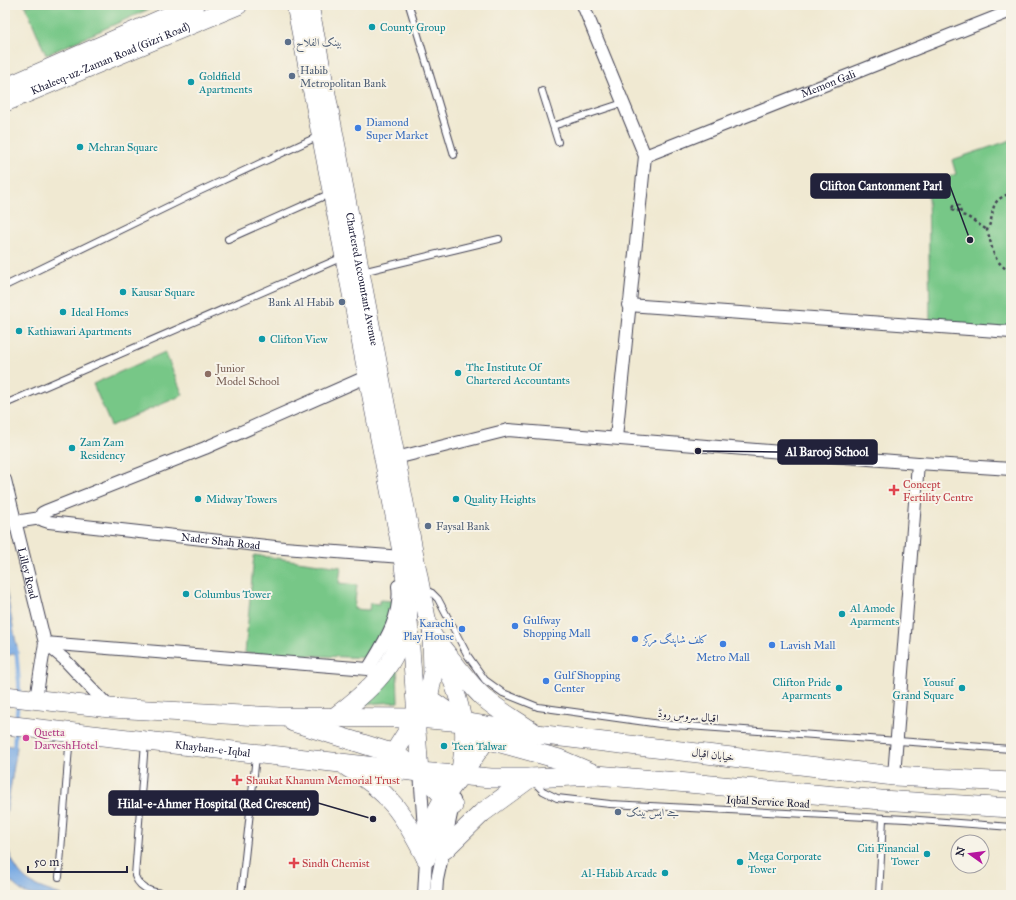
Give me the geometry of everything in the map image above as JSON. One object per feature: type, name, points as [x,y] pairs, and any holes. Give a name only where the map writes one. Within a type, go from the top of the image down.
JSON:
[{"type":"main road","name":"Khaleeq-uz-Zaman Road (Gizri Road)","points":[[5,88],[194,5]]},
{"type":"main road","name":"Khaleeq-uz-Zaman Road (Gizri Road)","points":[[5,102],[238,5]]},
{"type":"main road","points":[[336,716],[378,681],[377,670],[400,644],[406,628],[408,607]]},
{"type":"main road","points":[[278,717],[389,761],[417,718],[422,694],[433,674],[432,636]]},
{"type":"main road","points":[[432,636],[482,696],[496,708],[536,734]]},
{"type":"main road","points":[[422,694],[463,722]]},
{"type":"main road","points":[[5,696],[110,708],[278,717],[336,716],[417,718]]},
{"type":"main road","name":"خیابان اقبال","points":[[417,718],[463,722],[491,734],[536,734],[894,776],[1011,782]]},
{"type":"main road","name":"Khayban-e-Iqbal","points":[[5,725],[341,764],[389,761],[420,772],[460,775]]},
{"type":"main road","points":[[426,858],[438,809],[449,801],[460,775],[491,734],[559,759],[597,775]]},
{"type":"main road","points":[[341,764],[375,785],[387,798],[404,817],[426,858]]},
{"type":"main road","points":[[420,772],[449,801]]},
{"type":"main road","points":[[460,775],[530,778],[597,775],[881,800],[1011,808]]},
{"type":"main road","points":[[444,850],[482,813],[530,778]]},
{"type":"street","name":"Chartered Accountant Avenue","points":[[295,5],[366,377],[404,556]]},
{"type":"street","name":"Chartered Accountant Avenue","points":[[310,5],[396,458],[404,556]]},
{"type":"street","points":[[583,5],[645,156],[628,305],[616,438]]},
{"type":"street","name":"Memon Gali","points":[[645,156],[1011,11]]},
{"type":"street","points":[[628,305],[1011,332]]},
{"type":"street","points":[[15,522],[41,518],[42,513],[46,511],[205,448],[366,377]]},
{"type":"street","points":[[396,458],[508,430],[918,463],[1011,469]]},
{"type":"street","points":[[894,776],[918,463]]},
{"type":"street","name":"Lilley Road","points":[[6,485],[45,643],[36,699]]},
{"type":"street","name":"Nader Shah Road","points":[[41,518],[49,522],[80,526],[284,548],[404,556]]},
{"type":"street","points":[[404,556],[421,588],[432,636],[456,692],[463,722],[464,746],[460,775]]},
{"type":"street","points":[[404,556],[408,607],[422,694]]},
{"type":"street","points":[[45,643],[377,670],[400,599],[404,556]]},
{"type":"street","points":[[45,643],[64,659],[110,708]]},
{"type":"street","points":[[417,718],[426,858],[424,895]]},
{"type":"street","points":[[436,895],[444,850],[449,801]]},
{"type":"lane","points":[[409,5],[454,155]]},
{"type":"lane","points":[[542,91],[558,142]]},
{"type":"lane","points":[[553,126],[623,103]]},
{"type":"lane","points":[[5,286],[200,191],[320,135]]},
{"type":"lane","points":[[228,238],[332,193]]},
{"type":"lane","points":[[361,273],[499,239]]},
{"type":"lane","points":[[5,404],[344,257]]},
{"type":"lane","name":"اقبال سروس روڈ","points":[[421,588],[432,593],[438,598],[468,656],[485,680],[503,693],[527,704],[538,707],[660,724],[1011,750]]},
{"type":"lane","points":[[59,877],[70,733]]},
{"type":"lane","points":[[145,741],[135,876],[137,883],[150,892],[185,895]]},
{"type":"lane","points":[[241,895],[256,754]]},
{"type":"lane","name":"Iqbal Service Road","points":[[530,778],[543,791],[557,798],[610,804],[1011,827]]},
{"type":"lane","points":[[879,895],[883,819]]},
{"type":"path","points":[[1011,193],[1001,197],[994,203],[987,230],[991,250],[999,264],[1010,270],[1011,277]]},
{"type":"path","points":[[960,210],[962,216],[987,230]]},
{"type":"green space","points":[[25,5],[158,5],[46,55]]},
{"type":"green space","points":[[1011,140],[1011,332],[930,326],[928,186],[956,174],[952,160]]},
{"type":"green space","points":[[165,352],[183,395],[111,426],[93,384]]},
{"type":"green space","points":[[254,555],[341,567],[339,583],[357,585],[354,609],[369,610],[370,603],[379,604],[380,600],[393,601],[391,614],[370,658],[245,653]]},
{"type":"green space","points":[[397,664],[398,702],[364,704]]},
{"type":"water","points":[[5,584],[18,653],[5,656]]},
{"type":"water","points":[[5,745],[17,747],[5,821]]},
{"type":"water","points":[[5,841],[14,864],[24,878],[38,887],[61,895],[30,894],[19,889],[12,883],[5,875]]},
{"type":"waterway","points":[[16,648],[19,693]]},
{"type":"waterway","points":[[16,721],[18,702]]},
{"type":"waterway","points":[[14,751],[15,732]]},
{"type":"place","name":"County Group","points":[[372,27]]},
{"type":"place","name":"بینک الفلاح","points":[[288,42]]},
{"type":"place","name":"Habib Metropolitan Bank","points":[[292,76]]},
{"type":"place","name":"Goldfield Apartments","points":[[191,82]]},
{"type":"place","name":"Diamond Super Market","points":[[358,128]]},
{"type":"place","name":"Mehran Square","points":[[80,147]]},
{"type":"place","name":"Clifton Cantonment Parl","points":[[970,240]]},
{"type":"place","name":"Kausar Square","points":[[123,292]]},
{"type":"place","name":"Bank Al Habib","points":[[342,302]]},
{"type":"place","name":"Ideal Homes","points":[[63,312]]},
{"type":"place","name":"Kathiawari Apartments","points":[[19,331]]},
{"type":"place","name":"Clifton View","points":[[262,339]]},
{"type":"place","name":"The Institute Of Chartered Accountants","points":[[458,373]]},
{"type":"place","name":"Junior Model School","points":[[208,374]]},
{"type":"place","name":"Zam Zam Residency","points":[[72,448]]},
{"type":"place","name":"Al Barooj School","points":[[698,451]]},
{"type":"place","name":"Concept Fertility Centre","points":[[894,490]]},
{"type":"place","name":"Midway Towers","points":[[198,499]]},
{"type":"place","name":"Quality Heights","points":[[456,499]]},
{"type":"place","name":"Faysal Bank","points":[[428,526]]},
{"type":"place","name":"Columbus Tower","points":[[186,594]]},
{"type":"place","name":"Al Amode Aparments","points":[[842,614]]},
{"type":"place","name":"Gulfway Shopping Mall","points":[[515,626]]},
{"type":"place","name":"Karachi Play House","points":[[462,629]]},
{"type":"place","name":"کلف شاپنگ مرکز","points":[[635,639]]},
{"type":"place","name":"Metro Mall","points":[[723,644]]},
{"type":"place","name":"Lavish Mall","points":[[772,645]]},
{"type":"place","name":"Gulf Shopping Center","points":[[546,681]]},
{"type":"place","name":"Clifton Pride Aparments","points":[[839,688]]},
{"type":"place","name":"Yousuf Grand Square","points":[[962,688]]},
{"type":"place","name":"Quetta DarveshHotel","points":[[26,738]]},
{"type":"place","name":"Teen Talwar","points":[[444,746]]},
{"type":"place","name":"Shaukat Khanum Memorial Trust","points":[[237,780]]},
{"type":"place","name":"جے ایس بینک","points":[[618,812]]},
{"type":"place","name":"Hilal-e-Ahmer Hospital (Red Crescent)","points":[[373,819]]},
{"type":"place","name":"Citi Financial Tower","points":[[927,854]]},
{"type":"place","name":"Mega Corporate Tower","points":[[740,862]]},
{"type":"place","name":"Sindh Chemist","points":[[294,863]]},
{"type":"place","name":"Al-Habib Arcade","points":[[665,873]]}]
